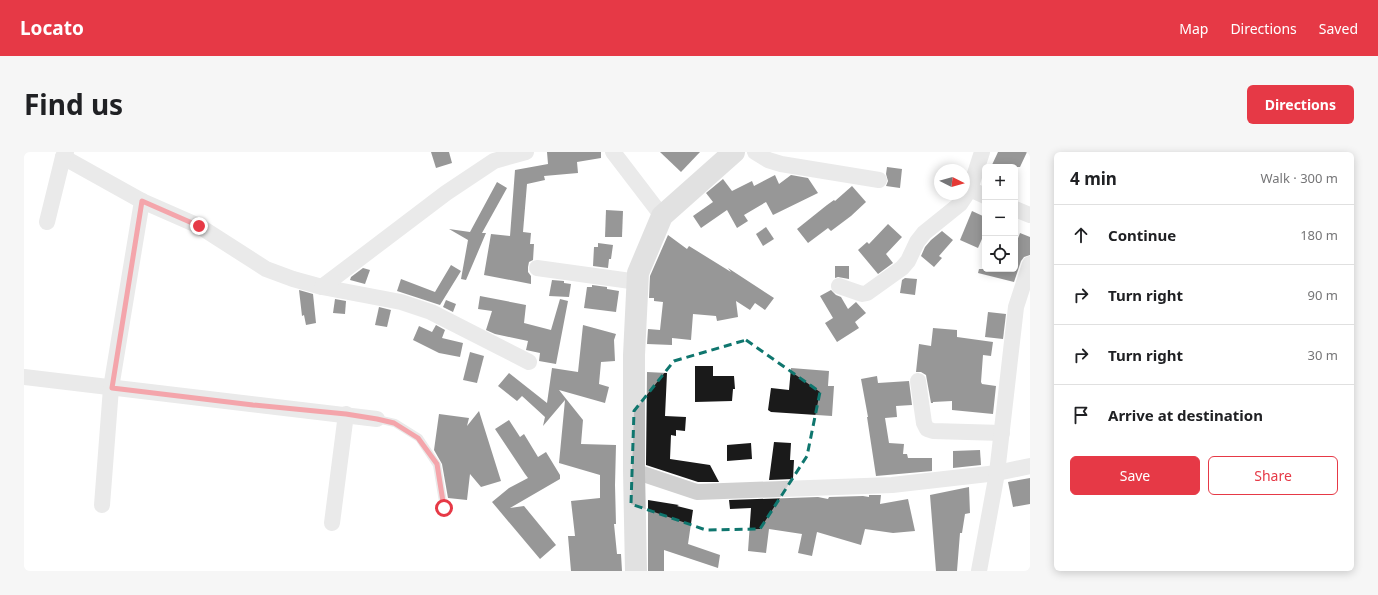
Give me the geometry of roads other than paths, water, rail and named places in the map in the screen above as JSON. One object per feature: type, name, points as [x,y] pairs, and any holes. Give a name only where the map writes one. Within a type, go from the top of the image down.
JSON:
[{"type":"street","points":[[322,287],[446,193],[494,161],[526,152]]},
{"type":"street","points":[[613,152],[662,216]]},
{"type":"street","points":[[636,571],[634,356],[638,273],[662,216],[734,152]]},
{"type":"street","points":[[755,152],[768,160],[781,164],[879,180]]},
{"type":"street","points":[[982,152],[970,189],[982,195]]},
{"type":"street","points":[[47,222],[64,155],[142,201],[199,226],[266,269],[293,279],[322,287],[401,302],[431,312],[530,362]]},
{"type":"street","points":[[839,286],[862,294],[867,293],[902,268],[908,261],[917,242],[924,233],[960,204],[963,200]]},
{"type":"street","points":[[102,505],[112,388],[142,201]]},
{"type":"street","points":[[1018,210],[1030,215]]},
{"type":"street","points":[[978,571],[997,473],[1016,306],[1030,264]]},
{"type":"street","points":[[537,268],[638,282]]},
{"type":"street","points":[[24,377],[253,405],[346,414],[377,419]]},
{"type":"street","points":[[918,381],[924,423],[927,429],[933,431],[1002,433]]},
{"type":"street","points":[[332,523],[346,414]]},
{"type":"street","points":[[634,471],[697,492],[892,485],[997,473],[1030,466]]},
{"type":"lane","points":[[377,419],[394,423],[418,438],[437,464],[444,508]]}]
